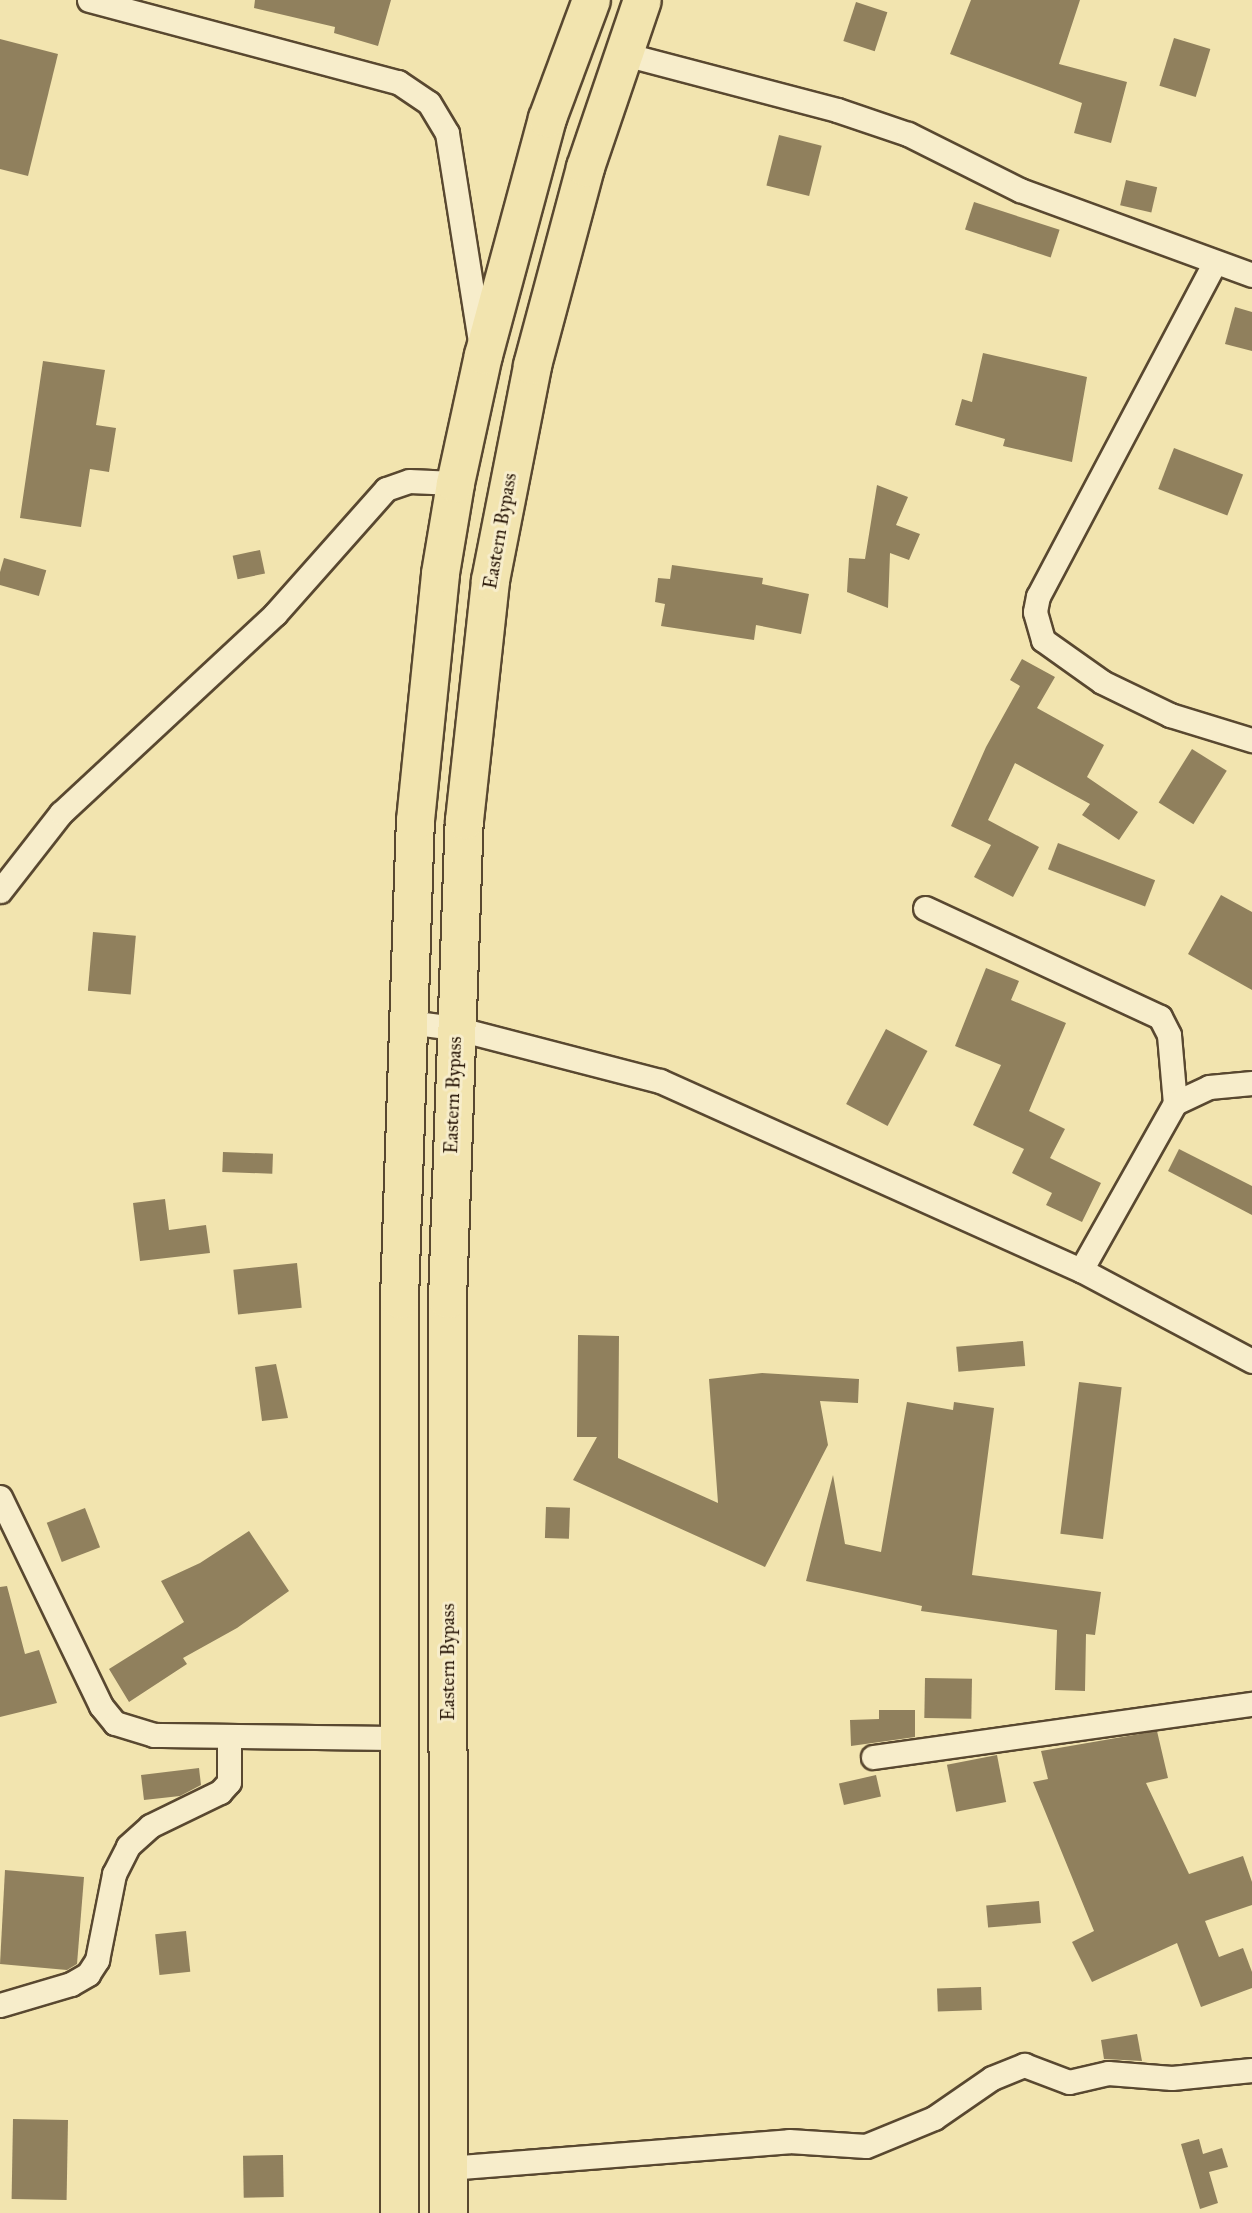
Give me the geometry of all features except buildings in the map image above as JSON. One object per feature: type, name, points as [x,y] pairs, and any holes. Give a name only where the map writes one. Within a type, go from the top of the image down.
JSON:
[{"type":"main road","points":[[399,2213],[400,1298],[415,820],[440,573],[455,483],[482,355],[547,118],[591,0]]},
{"type":"main road","name":"Eastern Bypass","points":[[448,2213],[447,1299],[464,820],[489,580],[532,365],[584,167],[642,0]]},
{"type":"street","points":[[89,0],[398,82],[429,103],[447,133],[482,355]]},
{"type":"street","points":[[624,54],[837,110],[908,134],[1020,190],[1252,275]]},
{"type":"street","points":[[1215,262],[1038,596],[1035,612],[1043,640],[1102,682],[1170,715],[1252,740]]},
{"type":"street","points":[[0,891],[61,813],[275,614],[386,489],[409,481],[455,483]]},
{"type":"street","points":[[925,908],[1160,1017],[1169,1035],[1175,1103],[1081,1270]]},
{"type":"street","points":[[408,1022],[455,1028],[660,1081],[1081,1270],[1252,1362]]},
{"type":"street","points":[[1175,1103],[1209,1087],[1252,1083]]},
{"type":"street","points":[[0,1497],[101,1706],[115,1723],[154,1735],[401,1738]]},
{"type":"street","points":[[873,1757],[1252,1704]]},
{"type":"street","points":[[0,2005],[71,1984],[88,1974],[97,1960],[114,1874],[128,1846],[150,1826],[220,1792],[229,1782],[229,1736]]},
{"type":"street","points":[[448,2168],[789,2141],[866,2146],[934,2118],[992,2078],[1024,2065],[1069,2082],[1108,2073],[1172,2078],[1252,2070]]}]
